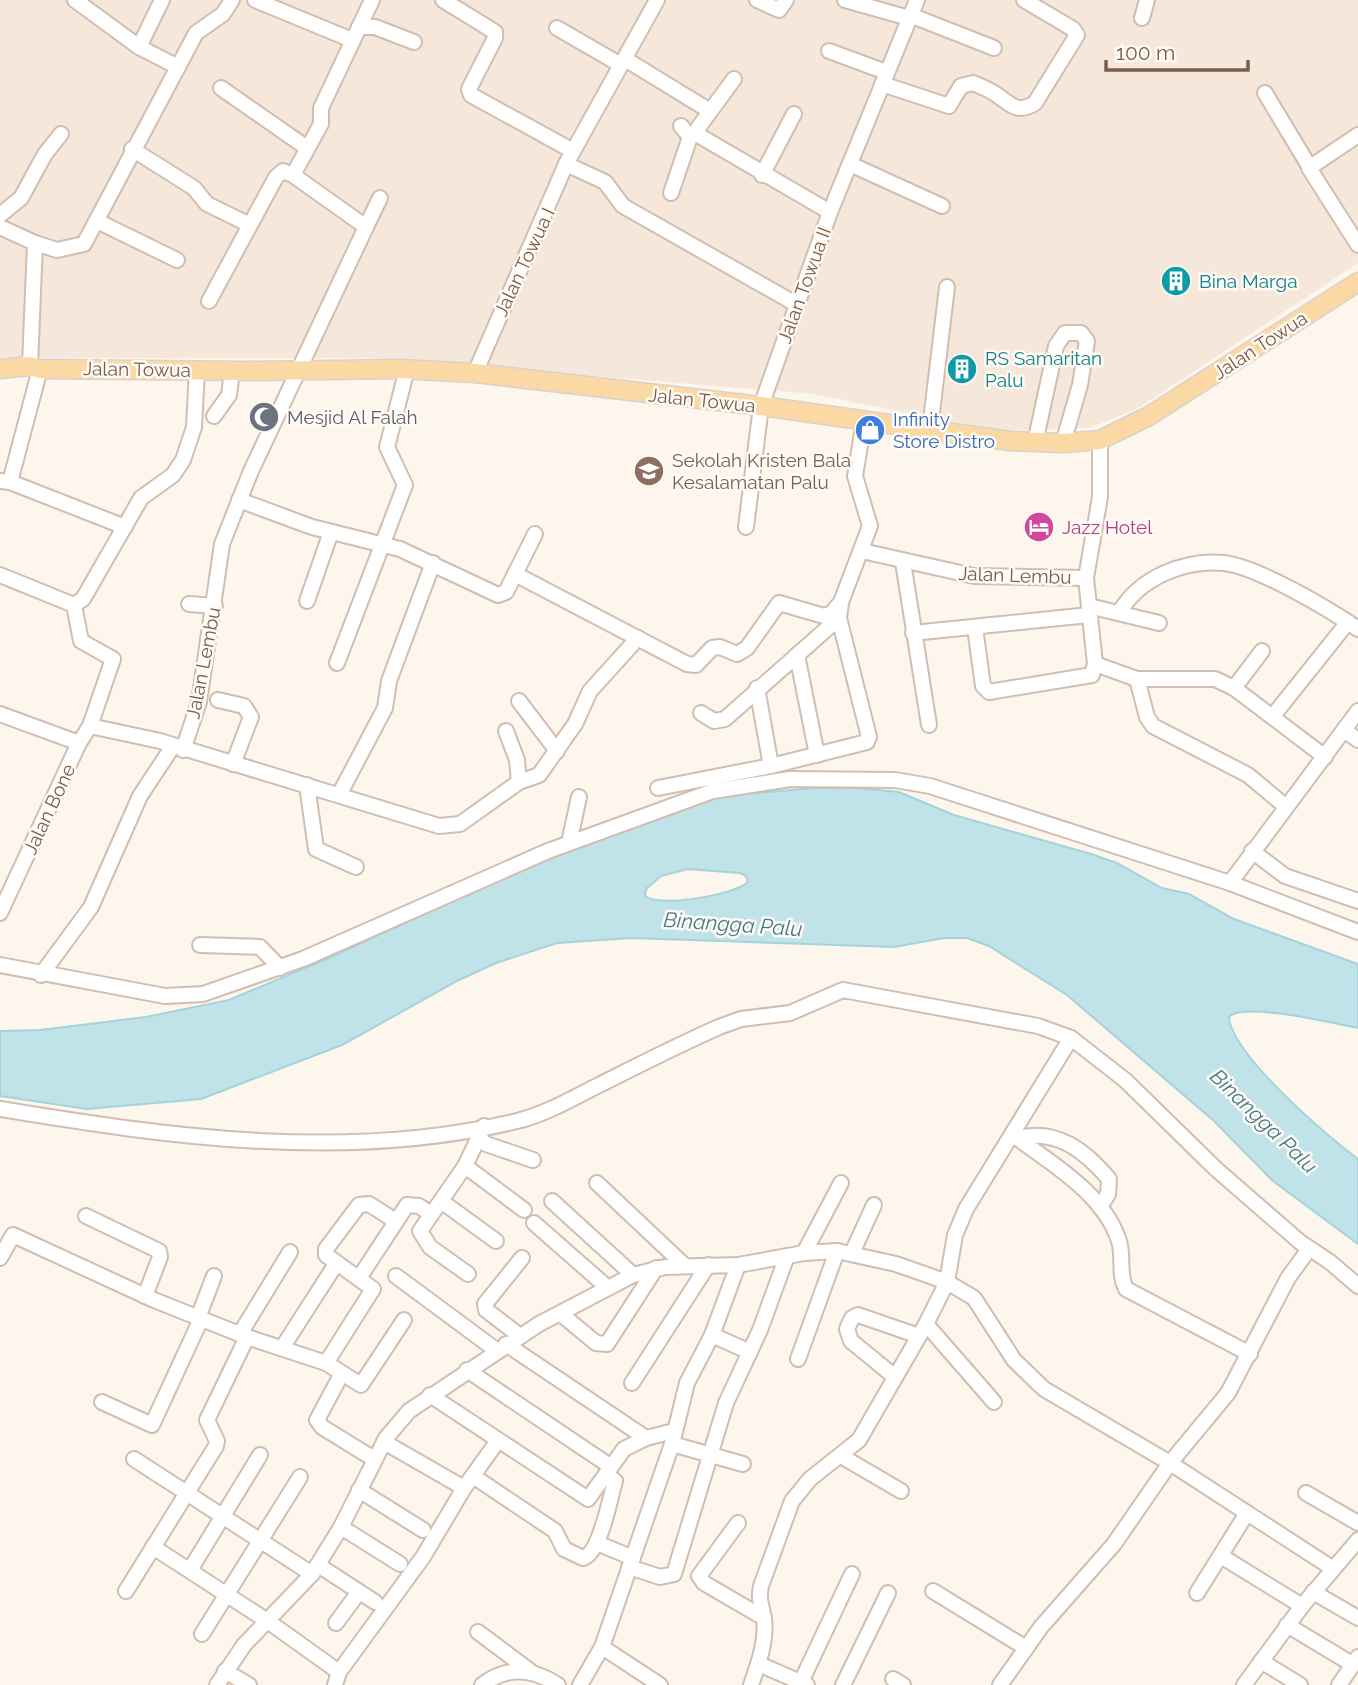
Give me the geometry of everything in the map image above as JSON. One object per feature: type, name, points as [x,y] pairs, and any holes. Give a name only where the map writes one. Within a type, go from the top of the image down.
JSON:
[{"type":"main road","name":"Jalan Towua","points":[[0,369],[407,369],[475,373],[761,406],[1035,443],[1063,443],[1100,440],[1149,416],[1358,282]]},
{"type":"street","points":[[75,0],[139,47],[178,66]]},
{"type":"street","points":[[139,47],[162,0]]},
{"type":"street","points":[[0,227],[57,250],[84,244],[132,149],[196,33],[223,14],[232,0]]},
{"type":"street","points":[[255,0],[356,34],[382,28],[414,42]]},
{"type":"street","points":[[293,175],[321,124],[321,108],[372,0]]},
{"type":"street","points":[[443,0],[495,32],[495,38],[469,89],[471,95],[605,182],[623,206],[796,304]]},
{"type":"street","name":"Jalan Towua I","points":[[475,373],[512,284],[550,208],[569,158],[657,0]]},
{"type":"street","points":[[757,0],[779,10],[786,0]]},
{"type":"street","points":[[845,0],[910,16],[994,48]]},
{"type":"street","name":"Jalan Towua II","points":[[746,527],[761,406],[830,212],[917,0]]},
{"type":"street","points":[[828,51],[949,106],[961,86],[973,83],[995,93],[1011,107],[1027,108],[1035,103],[1077,35],[1073,29],[1024,0]]},
{"type":"street","points":[[1142,18],[1147,0]]},
{"type":"street","points":[[556,28],[710,111]]},
{"type":"street","points":[[671,193],[688,146],[689,131],[710,111],[734,79]]},
{"type":"street","points":[[221,88],[307,148]]},
{"type":"street","points":[[1265,93],[1358,245]]},
{"type":"street","points":[[762,175],[793,114]]},
{"type":"street","points":[[689,131],[830,212]]},
{"type":"street","points":[[0,215],[21,198],[45,154],[61,134]]},
{"type":"street","points":[[1309,166],[1358,135]]},
{"type":"street","points":[[132,149],[194,188],[207,204],[248,224]]},
{"type":"street","points":[[850,164],[942,206]]},
{"type":"street","points":[[209,301],[248,224],[279,173],[293,175],[366,227]]},
{"type":"street","name":"Jalan Lembu","points":[[41,975],[91,907],[140,796],[178,748],[199,702],[215,606],[218,559],[239,500],[380,198]]},
{"type":"street","points":[[97,221],[177,260]]},
{"type":"street","points":[[35,243],[35,367],[5,482],[125,527]]},
{"type":"street","points":[[930,429],[947,287]]},
{"type":"street","points":[[1035,443],[1056,346],[1065,333],[1081,333],[1087,341],[1083,368],[1063,443]]},
{"type":"street","points":[[337,663],[405,485],[387,447],[407,369]]},
{"type":"street","points":[[0,575],[74,605],[87,594],[145,492],[173,475],[183,460],[194,427],[197,370]]},
{"type":"street","points":[[214,416],[229,395],[232,371]]},
{"type":"street","points":[[658,788],[669,788],[860,746],[869,737],[839,618],[841,602],[870,526],[855,476],[864,421]]},
{"type":"street","name":"Jalan Lembu","points":[[1094,664],[1086,578],[1100,496],[1100,440]]},
{"type":"street","points":[[239,500],[331,532],[384,543],[433,562],[498,595],[506,592],[535,534]]},
{"type":"street","points":[[307,601],[331,532]]},
{"type":"street","name":"Jalan Lembu","points":[[862,551],[974,576],[1086,578]]},
{"type":"street","points":[[339,794],[385,708],[389,681],[433,562]]},
{"type":"street","points":[[903,562],[929,725]]},
{"type":"street","points":[[1119,613],[1134,592],[1156,575],[1201,564],[1234,566],[1277,583],[1353,626],[1273,716]]},
{"type":"street","points":[[515,574],[687,664],[696,665],[712,648],[720,647],[737,654],[747,648],[779,603],[824,616],[832,613],[841,602]]},
{"type":"street","points":[[189,604],[215,606]]},
{"type":"street","name":"Jalan Bone","points":[[0,913],[4,895],[90,726],[113,659],[83,644],[74,605]]},
{"type":"street","points":[[1089,610],[1119,613],[1159,623]]},
{"type":"street","name":"Jalan Lembu","points":[[913,633],[975,628],[1089,610]]},
{"type":"street","points":[[701,713],[714,721],[723,720],[839,618]]},
{"type":"street","points":[[975,628],[983,686],[989,692],[1086,677],[1092,675],[1094,664],[1137,679],[1210,678],[1234,688],[1325,757]]},
{"type":"street","points":[[90,726],[339,794],[447,828],[468,819],[519,782],[539,775],[581,713],[590,691],[638,638]]},
{"type":"street","points":[[1234,688],[1262,650]]},
{"type":"street","points":[[797,656],[817,755]]},
{"type":"street","points":[[1137,679],[1150,724],[1248,775],[1285,806]]},
{"type":"street","points":[[757,688],[771,766]]},
{"type":"street","points":[[218,700],[244,706],[251,717],[233,764]]},
{"type":"street","points":[[519,701],[557,751]]},
{"type":"street","points":[[1230,883],[1358,711]]},
{"type":"street","name":"Jalan Bone","points":[[0,714],[79,743]]},
{"type":"street","points":[[1344,730],[1358,740]]},
{"type":"street","points":[[506,731],[517,760],[519,782]]},
{"type":"street","points":[[0,965],[41,975],[179,996],[216,991],[280,968],[569,843],[677,803],[738,785],[790,779],[895,780],[930,786],[1230,883],[1358,932]]},
{"type":"street","points":[[307,785],[316,849],[356,867]]},
{"type":"street","points":[[569,843],[579,797]]},
{"type":"street","points":[[1252,851],[1286,876],[1358,901]]},
{"type":"street","points":[[200,945],[260,947],[280,968]]},
{"type":"street","points":[[0,1109],[94,1123],[295,1143],[372,1144],[482,1132],[552,1108],[719,1027],[741,1019],[790,1013],[842,990],[875,994],[1038,1026],[1072,1038],[1125,1080],[1216,1169],[1309,1249],[1330,1262],[1358,1286]]},
{"type":"street","points":[[751,1685],[759,1664],[764,1618],[758,1600],[761,1586],[792,1501],[810,1479],[841,1457],[864,1433],[947,1282],[959,1224],[1015,1136],[1072,1038]]},
{"type":"street","points":[[482,1132],[486,1144],[533,1160]]},
{"type":"street","points":[[468,1274],[423,1241],[420,1231],[464,1166],[482,1132]]},
{"type":"street","points":[[1015,1136],[1043,1135],[1086,1154],[1109,1179],[1108,1195],[1100,1207]]},
{"type":"street","points":[[1015,1136],[1090,1194],[1100,1207],[1119,1243],[1121,1280],[1126,1289],[1250,1354]]},
{"type":"street","points":[[464,1166],[524,1210]]},
{"type":"street","points":[[597,1183],[684,1265]]},
{"type":"street","points":[[804,1253],[841,1183]]},
{"type":"street","points":[[441,1201],[496,1241]]},
{"type":"street","points":[[552,1201],[634,1275]]},
{"type":"street","points":[[359,1278],[394,1220],[411,1203],[431,1214]]},
{"type":"street","points":[[326,1363],[373,1289],[336,1264],[326,1255],[326,1249],[359,1205],[369,1204],[394,1220]]},
{"type":"street","points":[[797,1359],[845,1252],[874,1205]]},
{"type":"street","points":[[86,1216],[159,1251],[160,1257],[145,1296]]},
{"type":"street","points":[[534,1223],[608,1288]]},
{"type":"street","points":[[0,1258],[13,1235],[145,1296],[244,1336],[326,1363],[358,1385],[364,1383],[404,1320]]},
{"type":"street","points":[[1000,1685],[1026,1648],[1114,1544],[1170,1463],[1228,1393],[1288,1278],[1309,1249]]},
{"type":"street","points":[[126,1591],[218,1441],[208,1420],[244,1336],[290,1252]]},
{"type":"street","points":[[216,1685],[244,1645],[269,1622],[315,1570],[341,1527],[384,1442],[409,1410],[501,1347],[608,1288],[656,1268],[684,1265],[738,1265],[804,1253],[845,1252],[947,1282],[981,1307],[1026,1374],[1085,1416],[1170,1463],[1332,1568]]},
{"type":"street","points":[[597,1543],[660,1577],[674,1574],[713,1455],[726,1403],[750,1352],[787,1256]]},
{"type":"street","points":[[520,1336],[486,1310],[485,1304],[522,1258]]},
{"type":"street","points":[[282,1349],[336,1264]]},
{"type":"street","points":[[632,1383],[708,1265]]},
{"type":"street","points":[[580,1685],[602,1647],[673,1438],[687,1383],[712,1335],[738,1265]]},
{"type":"street","points":[[561,1314],[596,1343],[607,1344],[656,1268]]},
{"type":"street","points":[[102,1402],[157,1431],[214,1276]]},
{"type":"street","points":[[396,1276],[501,1347],[646,1438]]},
{"type":"street","points":[[895,1377],[850,1341],[847,1329],[852,1318],[858,1315],[922,1330],[993,1402]]},
{"type":"street","points":[[712,1335],[750,1352]]},
{"type":"street","points":[[384,1442],[469,1482],[555,1531],[564,1549],[586,1558],[597,1543],[615,1481],[608,1470],[467,1370]]},
{"type":"street","points":[[341,1375],[317,1420],[322,1427],[374,1460]]},
{"type":"street","points":[[430,1395],[497,1442],[588,1499],[624,1449],[646,1438],[673,1438],[743,1464]]},
{"type":"street","points":[[153,1547],[269,1622],[337,1679],[373,1622],[423,1558],[497,1442]]},
{"type":"street","points":[[190,1570],[260,1455]]},
{"type":"street","points":[[841,1457],[901,1491]]},
{"type":"street","points":[[134,1459],[262,1539],[375,1602]]},
{"type":"street","points":[[202,1634],[300,1477]]},
{"type":"street","points":[[359,1490],[423,1530]]},
{"type":"street","points":[[1306,1493],[1358,1523]]},
{"type":"street","points":[[1197,1593],[1247,1513]]},
{"type":"street","points":[[738,1522],[699,1576],[704,1583],[764,1618]]},
{"type":"street","points":[[341,1527],[400,1564]]},
{"type":"street","points":[[1244,1685],[1287,1625],[1358,1540]]},
{"type":"street","points":[[1220,1556],[1302,1606]]},
{"type":"street","points":[[759,1664],[804,1684],[852,1574]]},
{"type":"street","points":[[933,1591],[1026,1648]]},
{"type":"street","points":[[335,1623],[359,1592]]},
{"type":"street","points":[[1313,1592],[1358,1618]]},
{"type":"street","points":[[843,1685],[888,1593]]},
{"type":"street","points":[[1287,1625],[1355,1660],[1339,1685]]},
{"type":"street","points":[[478,1632],[531,1671],[558,1685]]},
{"type":"street","points":[[602,1647],[660,1685]]},
{"type":"street","points":[[1261,1661],[1300,1685]]},
{"type":"street","points":[[225,1671],[249,1685]]},
{"type":"street","points":[[482,1685],[498,1674],[531,1671]]},
{"type":"shaded area","points":[[0,0],[1358,0],[1358,263],[1137,409],[1089,428],[998,431],[813,394],[372,358],[0,358]]},
{"type":"water","name":"Binangga Palu","points":[[814,788],[899,792],[954,815],[1117,863],[1162,888],[1189,894],[1234,919],[1358,964],[1358,1028],[1270,1012],[1252,1011],[1229,1017],[1234,1033],[1263,1072],[1325,1133],[1358,1159],[1358,1244],[1273,1181],[1214,1121],[1067,995],[989,946],[967,938],[944,938],[894,947],[631,938],[557,943],[496,963],[459,980],[342,1045],[201,1099],[87,1109],[0,1096],[0,1031],[40,1030],[146,1017],[229,1000],[331,957],[556,853],[722,796]],"holes":[[[688,869],[740,873],[746,876],[748,882],[713,895],[665,901],[645,896],[646,889],[661,876]]]},
{"type":"place","name":"Bina Marga","points":[[1176,281]]},
{"type":"place","name":"RS Samaritan Palu","points":[[962,369]]},
{"type":"place","name":"Mesjid Al Falah","points":[[264,417]]},
{"type":"place","name":"Infinity Store Distro","points":[[870,430]]},
{"type":"place","name":"Sekolah Kristen Bala Kesalamatan Palu","points":[[649,471]]},
{"type":"place","name":"Jazz Hotel","points":[[1039,527]]}]
